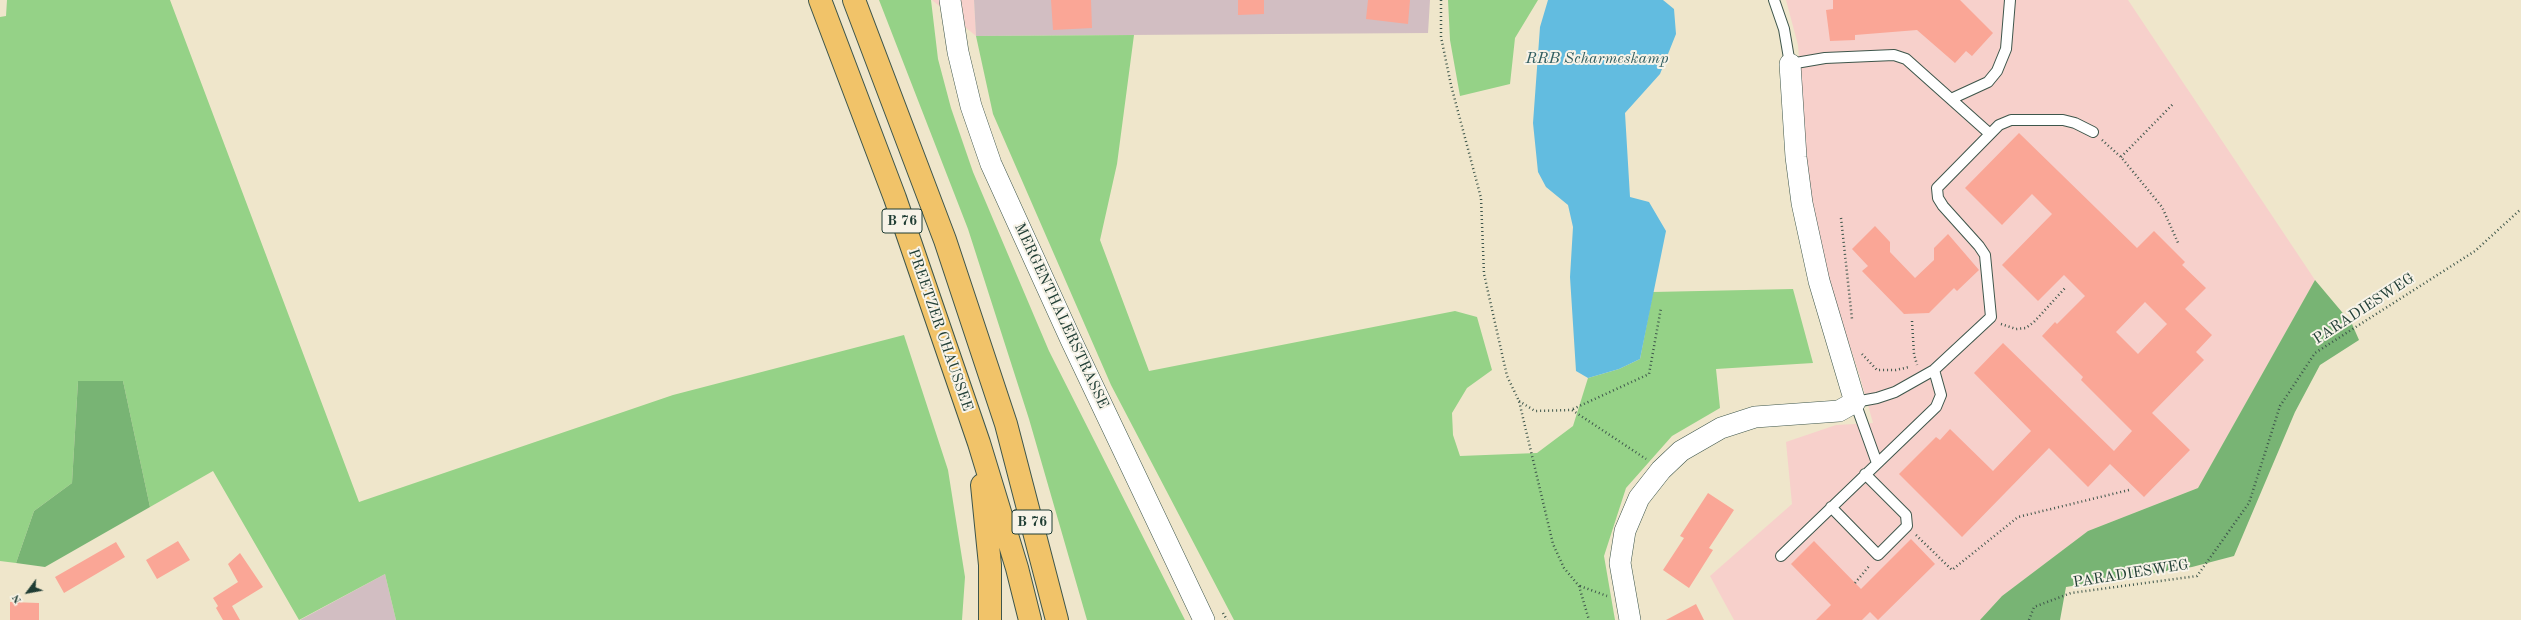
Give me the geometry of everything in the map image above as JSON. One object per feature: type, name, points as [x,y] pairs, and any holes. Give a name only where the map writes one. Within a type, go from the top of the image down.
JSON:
[{"type":"highway","name":"PREETZER CHAUSSEE","points":[[820,0],[895,198],[979,444],[1017,568],[1030,620]]},
{"type":"highway","name":"B 76","points":[[854,0],[945,240],[1006,424],[1057,620]]},
{"type":"highway","name":"B 76","points":[[979,444],[990,565],[990,620]]},
{"type":"street","name":"MERGENTHALERSTRASSE","points":[[950,0],[958,52],[971,106],[991,164],[1074,347],[1204,620]]},
{"type":"street","points":[[1628,611],[1620,563],[1625,531],[1639,498],[1661,470],[1681,451],[1720,428],[1755,417],[1839,411],[1855,402],[1819,281],[1802,203],[1796,157],[1790,64]]},
{"type":"lane","points":[[1774,0],[1784,29],[1790,64],[1825,58],[1894,55],[1906,59],[1990,134]]},
{"type":"lane","points":[[1951,99],[1988,82],[1997,71],[2006,49],[2010,0]]},
{"type":"lane","points":[[1877,463],[1855,402],[1878,398],[1895,392],[1934,370],[1991,317],[1985,255],[1979,246],[1943,206],[1938,198],[1937,188],[1999,125],[2011,120],[2063,120],[2093,132]]},
{"type":"lane","points":[[1781,556],[1936,407],[1941,395],[1934,370]]},
{"type":"lane","points":[[1831,507],[1878,555],[1907,526],[1906,515],[1865,474]]},
{"type":"path","points":[[1441,0],[1441,37],[1450,85],[1481,198],[1484,274],[1507,376],[1518,401],[1552,544],[1564,568],[1579,586],[1628,611]]},
{"type":"path","points":[[2121,157],[2173,104]]},
{"type":"path","points":[[2093,132],[2121,157],[2162,207],[2179,245]]},
{"type":"path","name":"PARADIESWEG","points":[[2029,620],[2034,607],[2071,593],[2197,576],[2249,502],[2280,406],[2315,353],[2475,251],[2521,209]]},
{"type":"path","points":[[1841,218],[1852,324]]},
{"type":"path","points":[[1991,317],[2005,327],[2016,329],[2026,328],[2034,322],[2066,287]]},
{"type":"path","points":[[1518,401],[1536,411],[1572,410],[1650,374],[1661,308]]},
{"type":"path","points":[[1912,321],[1914,354],[1920,377]]},
{"type":"path","points":[[1859,349],[1877,370],[1896,370],[1917,365]]},
{"type":"path","points":[[1572,410],[1661,470]]},
{"type":"path","points":[[1907,526],[1952,570],[2018,517],[2129,490]]},
{"type":"path","points":[[1855,583],[1878,555]]},
{"type":"path","points":[[1579,586],[1589,620]]},
{"type":"shaded area","points":[[932,0],[974,0],[976,36]]},
{"type":"shaded area","points":[[974,0],[1430,0],[1428,33],[976,36]]},
{"type":"shaded area","points":[[1786,0],[2128,0],[2315,280],[2198,488],[2088,531],[2002,596],[1980,620],[1734,620],[1710,576],[1792,504],[1786,442],[1836,425],[1873,423],[1860,377],[1821,258],[1808,175],[1798,45]]},
{"type":"shaded area","points":[[385,574],[396,620],[300,620]]},
{"type":"green space","points":[[7,0],[170,0],[359,502],[673,395],[904,335],[948,470],[965,577],[962,620],[396,620],[385,574],[299,620],[213,471],[150,507],[123,381],[78,381],[72,483],[34,511],[16,563],[0,561],[0,17],[6,16]]},
{"type":"green space","points":[[879,0],[931,0],[938,59],[951,108],[973,172],[1049,351],[1185,620],[1087,620],[1029,419],[968,229]]},
{"type":"green space","points":[[1448,0],[1538,0],[1515,38],[1510,84],[1460,96],[1450,40]]},
{"type":"green space","points":[[1134,35],[1117,164],[1100,240],[1149,371],[1455,311],[1477,317],[1492,370],[1467,388],[1452,413],[1453,435],[1460,456],[1537,453],[1573,426],[1588,378],[1619,369],[1640,359],[1653,292],[1793,289],[1813,363],[1716,369],[1720,408],[1672,436],[1626,488],[1604,556],[1615,620],[1234,620],[1111,385],[993,114],[976,36]]},
{"type":"green space","points":[[2315,280],[2352,324],[2359,340],[2320,365],[2295,412],[2234,556],[2192,567],[2066,587],[2060,620],[1980,620],[2002,596],[2088,531],[2198,488]]},
{"type":"green space","points":[[78,381],[123,381],[150,507],[45,567],[16,563],[34,511],[72,483]]},
{"type":"water","name":"RRB Scharmeskamp","points":[[1548,0],[1663,0],[1674,9],[1676,34],[1660,74],[1625,113],[1630,197],[1649,202],[1666,231],[1640,359],[1619,369],[1588,378],[1576,371],[1570,277],[1573,227],[1568,205],[1546,187],[1538,172],[1533,123],[1540,27]]},
{"type":"building","points":[[1051,0],[1091,0],[1092,28],[1053,30]]},
{"type":"building","points":[[1238,0],[1264,0],[1264,14],[1238,15]]},
{"type":"building","points":[[1368,0],[1410,0],[1408,24],[1366,19]]},
{"type":"building","points":[[1833,0],[1960,0],[1993,33],[1972,56],[1966,51],[1955,63],[1917,30],[1855,35],[1855,40],[1830,41],[1826,10],[1833,9]]},
{"type":"building","points":[[2019,133],[2137,248],[2154,231],[2185,262],[2182,265],[2206,288],[2185,309],[2212,335],[2196,352],[2204,360],[2152,413],[2190,450],[2144,497],[2110,464],[2088,487],[2049,448],[1962,537],[1899,474],[1936,437],[1940,440],[1950,429],[1993,471],[2031,431],[1974,373],[2003,343],[2114,451],[2132,431],[2081,380],[2083,377],[2042,336],[2055,322],[2057,324],[2085,296],[2064,275],[2038,301],[2002,265],[2052,214],[2032,194],[2002,225],[1965,188]],"holes":[[[2145,302],[2167,324],[2138,354],[2116,332]]]},
{"type":"building","points":[[1875,226],[1890,242],[1890,252],[1915,278],[1934,260],[1934,248],[1948,234],[1979,270],[1957,291],[1954,288],[1929,313],[1904,314],[1862,271],[1868,266],[1852,249]]},
{"type":"building","points":[[1708,493],[1734,510],[1709,548],[1713,550],[1689,588],[1663,570],[1684,538],[1680,536]]},
{"type":"building","points":[[1911,539],[1935,564],[1878,620],[1870,612],[1862,620],[1816,620],[1831,605],[1791,564],[1814,541],[1861,589]]},
{"type":"building","points":[[178,541],[190,560],[157,579],[146,560]]},
{"type":"building","points":[[116,542],[125,557],[64,593],[55,577]]},
{"type":"building","points":[[240,553],[263,587],[232,606],[240,620],[223,620],[216,608],[218,606],[213,598],[238,582],[228,564]]},
{"type":"building","points":[[10,602],[39,603],[39,620],[10,620]]},
{"type":"building","points":[[1696,604],[1704,620],[1666,620]]}]
